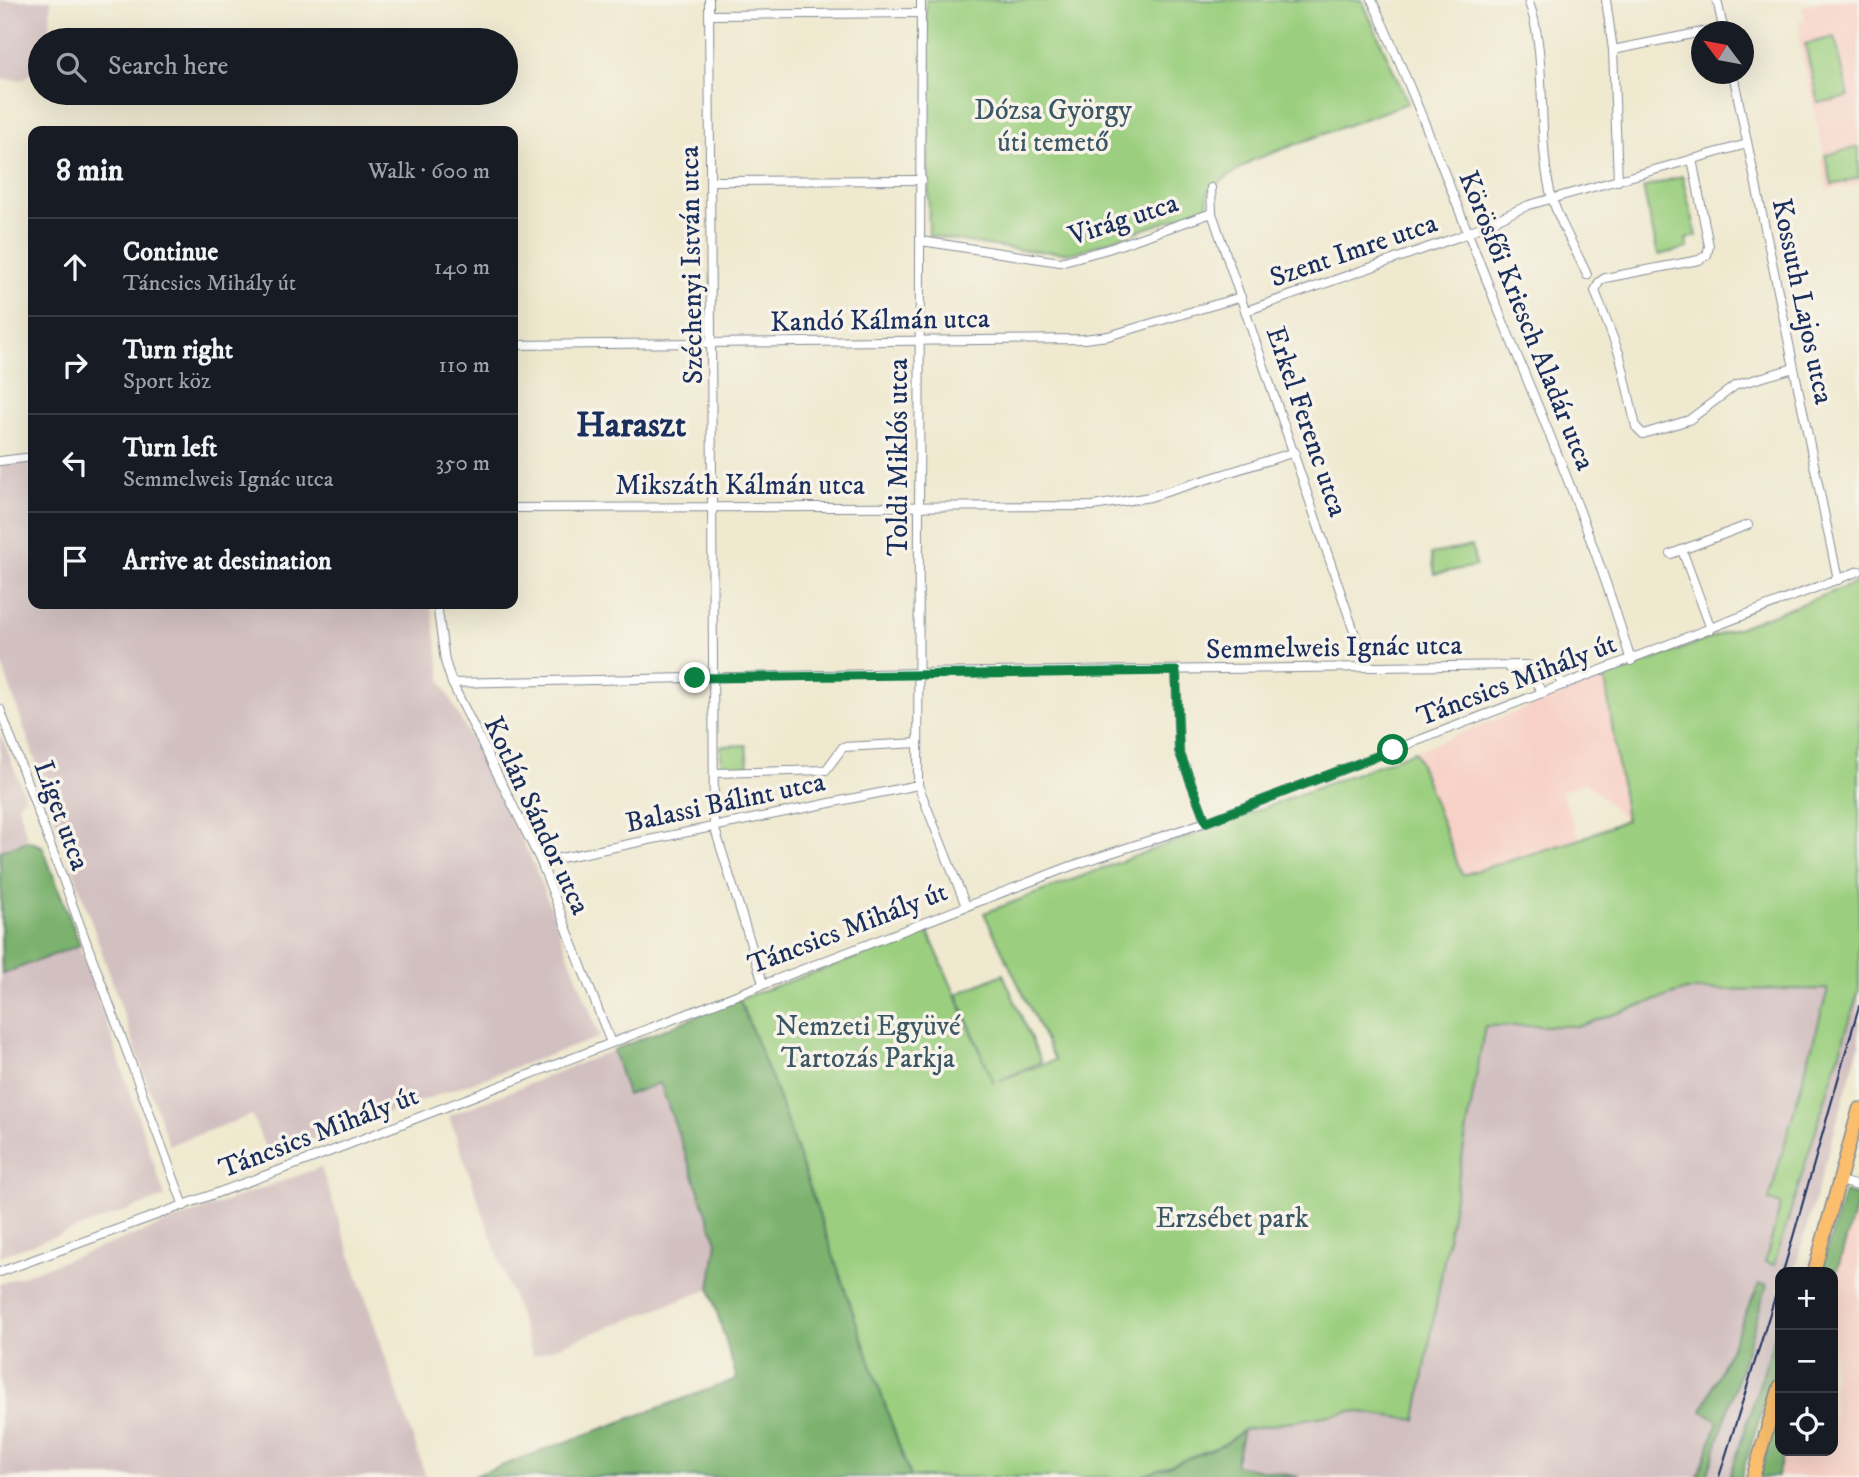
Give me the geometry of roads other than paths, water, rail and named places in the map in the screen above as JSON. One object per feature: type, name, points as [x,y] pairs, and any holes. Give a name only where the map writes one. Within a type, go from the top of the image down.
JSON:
[{"type":"main road","points":[[1815,1267],[1859,1109]]},
{"type":"main road","points":[[1753,1477],[1778,1393]]},
{"type":"street","name":"Széchenyi István utca","points":[[709,0],[714,826],[763,983]]},
{"type":"street","name":"Toldi Miklós utca","points":[[921,0],[918,785],[966,906]]},
{"type":"street","name":"Körösfői Kriesch Aladár utca","points":[[1372,0],[1420,107],[1598,558],[1631,661]]},
{"type":"street","points":[[1528,0],[1536,30],[1541,121],[1552,198],[1587,275]]},
{"type":"street","points":[[1606,0],[1613,50],[1618,181]]},
{"type":"street","points":[[1717,0],[1721,21]]},
{"type":"street","points":[[709,15],[920,13]]},
{"type":"street","points":[[1613,50],[1691,34]]},
{"type":"street","name":"Kossuth Lajos utca","points":[[1735,84],[1838,580]]},
{"type":"street","name":"Szent Imre utca","points":[[1246,311],[1468,232],[1552,198],[1748,144]]},
{"type":"street","points":[[1692,159],[1709,246],[1707,255],[1699,260],[1605,278],[1595,290],[1620,356],[1636,427],[1643,434],[1689,420],[1730,387],[1794,368]]},
{"type":"street","points":[[712,181],[922,180]]},
{"type":"street","name":"Erkel Ferenc utca","points":[[1211,188],[1212,213],[1366,667]]},
{"type":"street","name":"Virág utca","points":[[921,241],[1060,262],[1108,249],[1212,213]]},
{"type":"street","name":"Kandó Kálmán utca","points":[[518,345],[1095,338],[1241,297]]},
{"type":"street","name":"Mikszáth Kálmán utca","points":[[518,508],[1093,506],[1124,502],[1295,452]]},
{"type":"street","points":[[0,461],[28,458]]},
{"type":"street","points":[[1671,554],[1748,525]]},
{"type":"street","points":[[1682,550],[1711,629]]},
{"type":"street","name":"Táncsics Mihály út","points":[[0,1272],[184,1206],[1071,866],[1206,822],[1859,572]]},
{"type":"street","name":"Kotlán Sándor utca","points":[[438,609],[445,661],[452,682],[541,862],[611,1043]]},
{"type":"street","name":"Semmelweis Ignác utca","points":[[1503,666],[1532,677],[1543,694]]},
{"type":"street","name":"Semmelweis Ignác utca","points":[[452,682],[1503,666],[1549,669],[1558,675],[1564,685]]},
{"type":"street","points":[[1176,671],[1179,751],[1206,822]]},
{"type":"street","name":"Liget utca","points":[[0,709],[184,1206]]},
{"type":"street","points":[[714,773],[827,770],[843,747],[918,743]]},
{"type":"street","name":"Balassi Bálint utca","points":[[541,862],[918,785]]},
{"type":"street","points":[[1839,1181],[1859,1186]]},
{"type":"tram line","points":[[1784,1267],[1859,1006]]},
{"type":"tram line","points":[[1719,1477],[1775,1297]]},
{"type":"district","name":"Haraszt","points":[[631,424]]},
{"type":"park label","name":"Dózsa György úti temető","points":[[1053,125]]},
{"type":"park label","name":"Nemzeti Együvé Tartozás Parkja","points":[[868,1041]]},
{"type":"park label","name":"Erzsébet park","points":[[1232,1217]]}]
